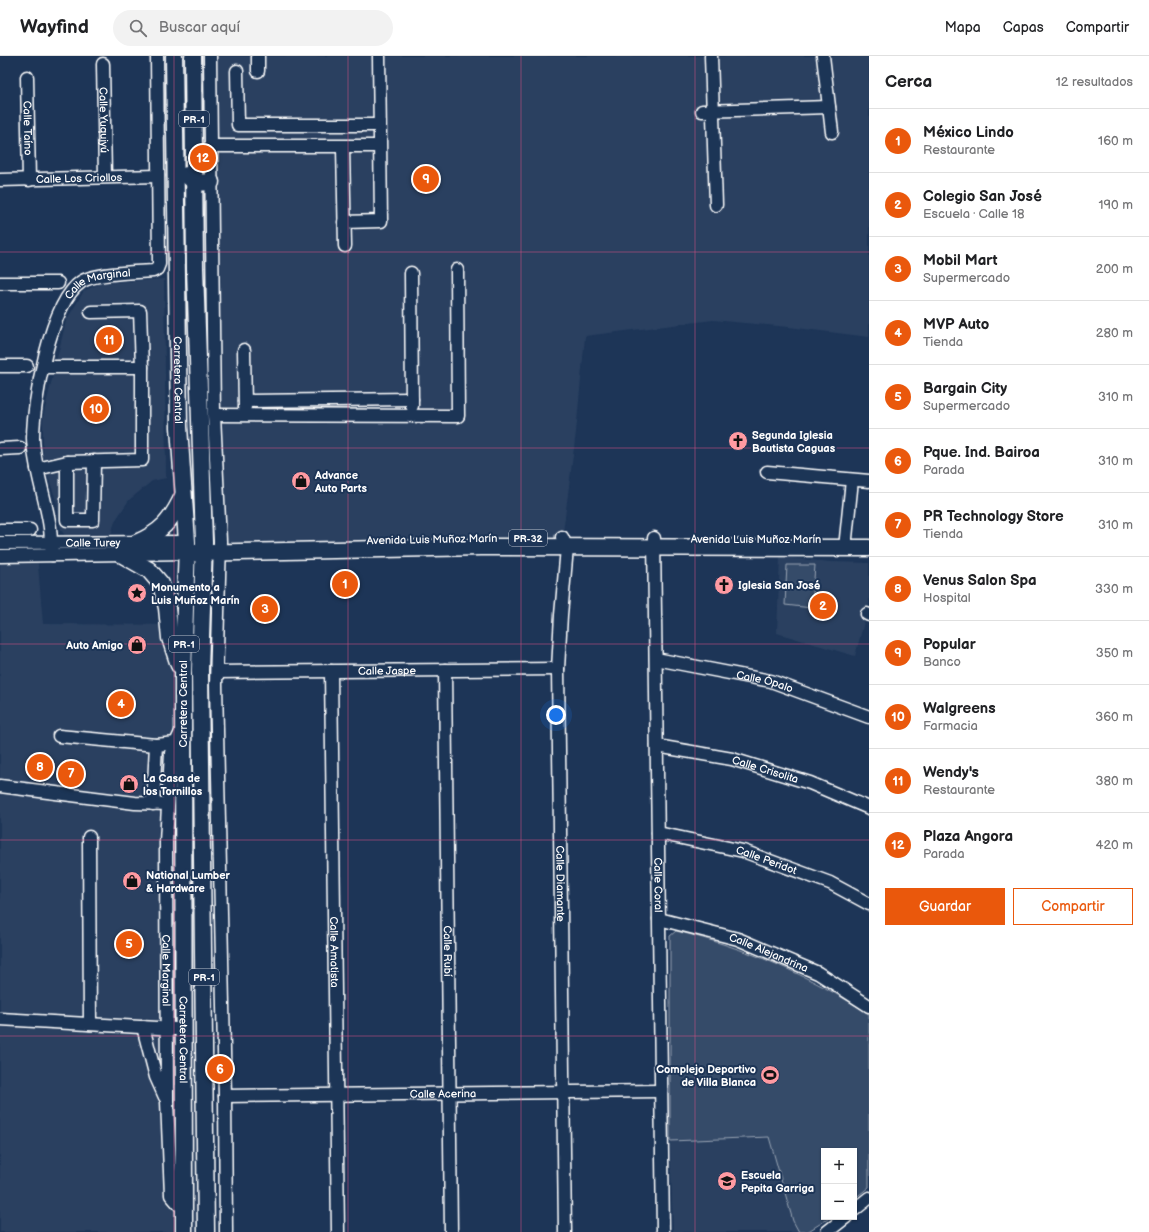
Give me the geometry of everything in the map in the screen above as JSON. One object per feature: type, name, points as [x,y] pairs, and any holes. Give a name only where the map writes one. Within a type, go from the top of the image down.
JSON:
[{"type":"main road","name":"Carretera Central","points":[[174,56],[179,427],[187,548],[180,736],[184,1232]]},
{"type":"main road","name":"Carretera Central","points":[[193,56],[195,268],[204,547],[200,670],[206,1232]]},
{"type":"main road","points":[[174,133],[185,157],[186,174],[195,183],[211,182]]},
{"type":"main road","points":[[136,543],[151,537],[162,529],[173,516],[184,494]]},
{"type":"main road","name":"Avenida Luis Muñoz Marín","points":[[845,543],[869,538]]},
{"type":"main road","name":"Avenida Luis Muñoz Marín","points":[[220,547],[655,542],[845,543],[869,548]]},
{"type":"main road","name":"Avenida Luis Muñoz Marín","points":[[220,547],[400,548],[565,543]]},
{"type":"main road","points":[[187,548],[220,547]]},
{"type":"main road","points":[[120,554],[149,570],[161,584],[167,608],[170,638],[182,674]]},
{"type":"main road","points":[[203,944],[194,971],[193,1004],[183,1029],[194,1058],[195,1087],[205,1124]]},
{"type":"street","name":"Calle Marginal","points":[[52,555],[50,528],[37,469],[34,438],[38,395],[43,367],[52,332],[64,300],[82,281],[114,273],[157,270],[159,264],[157,56]]},
{"type":"street","points":[[210,56],[214,415],[220,547],[216,685],[225,1096],[226,1232]]},
{"type":"street","points":[[258,56],[258,71]]},
{"type":"street","points":[[344,222],[381,221],[379,56]]},
{"type":"street","points":[[711,56],[707,111],[716,205]]},
{"type":"street","points":[[823,56],[832,132]]},
{"type":"street","name":"Calle Yuquiyú","points":[[103,64],[105,176]]},
{"type":"street","points":[[237,71],[238,125],[379,125]]},
{"type":"street","name":"Calle Taíno","points":[[27,77],[29,180]]},
{"type":"street","points":[[707,111],[829,107]]},
{"type":"street","points":[[210,146],[379,146]]},
{"type":"street","points":[[343,147],[345,246]]},
{"type":"street","name":"Calle Los Criollos","points":[[0,180],[105,176],[158,176]]},
{"type":"street","points":[[214,415],[458,416],[457,270]]},
{"type":"street","points":[[411,274],[412,416]]},
{"type":"street","points":[[0,284],[58,283]]},
{"type":"street","points":[[37,469],[67,462],[142,460],[142,367],[140,311],[91,312]]},
{"type":"street","points":[[244,350],[245,415]]},
{"type":"street","points":[[0,366],[27,366]]},
{"type":"street","points":[[43,367],[142,367]]},
{"type":"street","points":[[245,401],[412,399]]},
{"type":"street","points":[[0,449],[20,448]]},
{"type":"street","points":[[67,462],[67,520],[93,520],[94,461]]},
{"type":"street","points":[[766,472],[869,481]]},
{"type":"street","points":[[845,543],[852,480]]},
{"type":"street","points":[[0,530],[30,530]]},
{"type":"street","name":"Calle Coral","points":[[655,542],[660,1091],[663,1232]]},
{"type":"street","name":"Calle Turey","points":[[0,543],[136,543],[187,548]]},
{"type":"street","name":"Calle Diamante","points":[[565,543],[558,669],[565,1232]]},
{"type":"street","name":"Calle Turey","points":[[0,556],[120,554],[187,548]]},
{"type":"street","name":"Calle Ópalo","points":[[656,659],[770,681],[869,717]]},
{"type":"street","name":"Calle Jaspe","points":[[217,672],[558,669]]},
{"type":"street","name":"Calle Rubí","points":[[445,670],[451,1232]]},
{"type":"street","name":"Calle Amatista","points":[[331,671],[338,1232]]},
{"type":"street","points":[[201,722],[216,685]]},
{"type":"street","points":[[59,736],[156,745],[180,736]]},
{"type":"street","name":"Calle Marginal","points":[[180,736],[171,753],[166,842],[166,1028],[171,1195],[184,1210]]},
{"type":"street","points":[[153,804],[156,745]]},
{"type":"street","name":"Calle Crisolita","points":[[657,746],[732,759],[810,783],[869,808]]},
{"type":"street","points":[[0,786],[153,804],[168,804]]},
{"type":"street","name":"Calle Peridot","points":[[658,833],[742,852],[830,883],[869,904]]},
{"type":"street","points":[[90,836],[90,1024]]},
{"type":"street","name":"Calle Alejandrina","points":[[659,919],[738,939],[818,973],[869,1006]]},
{"type":"street","points":[[0,1019],[183,1029]]},
{"type":"street","points":[[144,1027],[156,1077],[167,1101]]},
{"type":"street","name":"Calle Acerina","points":[[225,1096],[563,1094],[660,1091]]},
{"type":"street","points":[[857,1208],[869,1198]]},
{"type":"street","points":[[827,1232],[842,1220]]},
{"type":"shaded area","points":[[184,56],[869,56],[869,337],[789,327],[713,320],[585,336],[576,432],[561,548],[188,556]]},
{"type":"shaded area","points":[[164,279],[166,478],[152,481],[129,500],[115,521],[110,538],[66,537],[61,530],[57,503],[43,461],[43,417],[66,321],[84,291],[101,283]]},
{"type":"shaded area","points":[[0,554],[37,554],[43,624],[190,625],[198,1232],[0,1232]]},
{"type":"shaded area","points":[[780,557],[830,562],[869,563],[869,603],[855,656],[777,633]]},
{"type":"shaded area","points":[[787,565],[815,565],[812,608],[785,605]]},
{"type":"shaded area","name":"Complejo Deportivo de Villa Blanca","points":[[676,931],[752,954],[823,987],[869,1014],[869,1187],[857,1197],[857,1148],[821,1148],[821,1220],[826,1220],[807,1232],[799,1232],[793,1221],[769,1137],[670,1141],[670,936]]},
{"type":"shaded area","name":"Escuela Pepita Garriga","points":[[769,1137],[793,1221],[799,1232],[673,1232],[670,1141]]},
{"type":"place","name":"Plaza Angora","points":[[203,158]]},
{"type":"place","name":"Popular","points":[[426,179]]},
{"type":"place","name":"Wendy's","points":[[109,340]]},
{"type":"place","name":"Walgreens","points":[[96,409]]},
{"type":"place","name":"Segunda Iglesia Bautista Caguas","points":[[738,441]]},
{"type":"place","name":"Advance Auto Parts","points":[[301,481]]},
{"type":"place","name":"México Lindo","points":[[345,584]]},
{"type":"place","name":"Iglesia San José","points":[[724,585]]},
{"type":"place","name":"Monumento a Luis Muñoz Marín","points":[[137,593]]},
{"type":"place","name":"Colegio San José","points":[[823,606]]},
{"type":"place","name":"Mobil Mart","points":[[265,609]]},
{"type":"place","name":"Auto Amigo","points":[[137,645]]},
{"type":"place","name":"MVP Auto","points":[[121,704]]},
{"type":"place","name":"Venus Salon Spa","points":[[40,767]]},
{"type":"place","name":"PR Technology Store","points":[[71,774]]},
{"type":"place","name":"La Casa de los Tornillos","points":[[129,784]]},
{"type":"place","name":"National Lumber & Hardware","points":[[132,881]]},
{"type":"place","name":"Bargain City","points":[[129,944]]},
{"type":"place","name":"Pque. Ind. Bairoa","points":[[220,1069]]},
{"type":"place","name":"Complejo Deportivo de Villa Blanca","points":[[770,1075]]},
{"type":"place","name":"Escuela Pepita Garriga","points":[[727,1181]]}]
